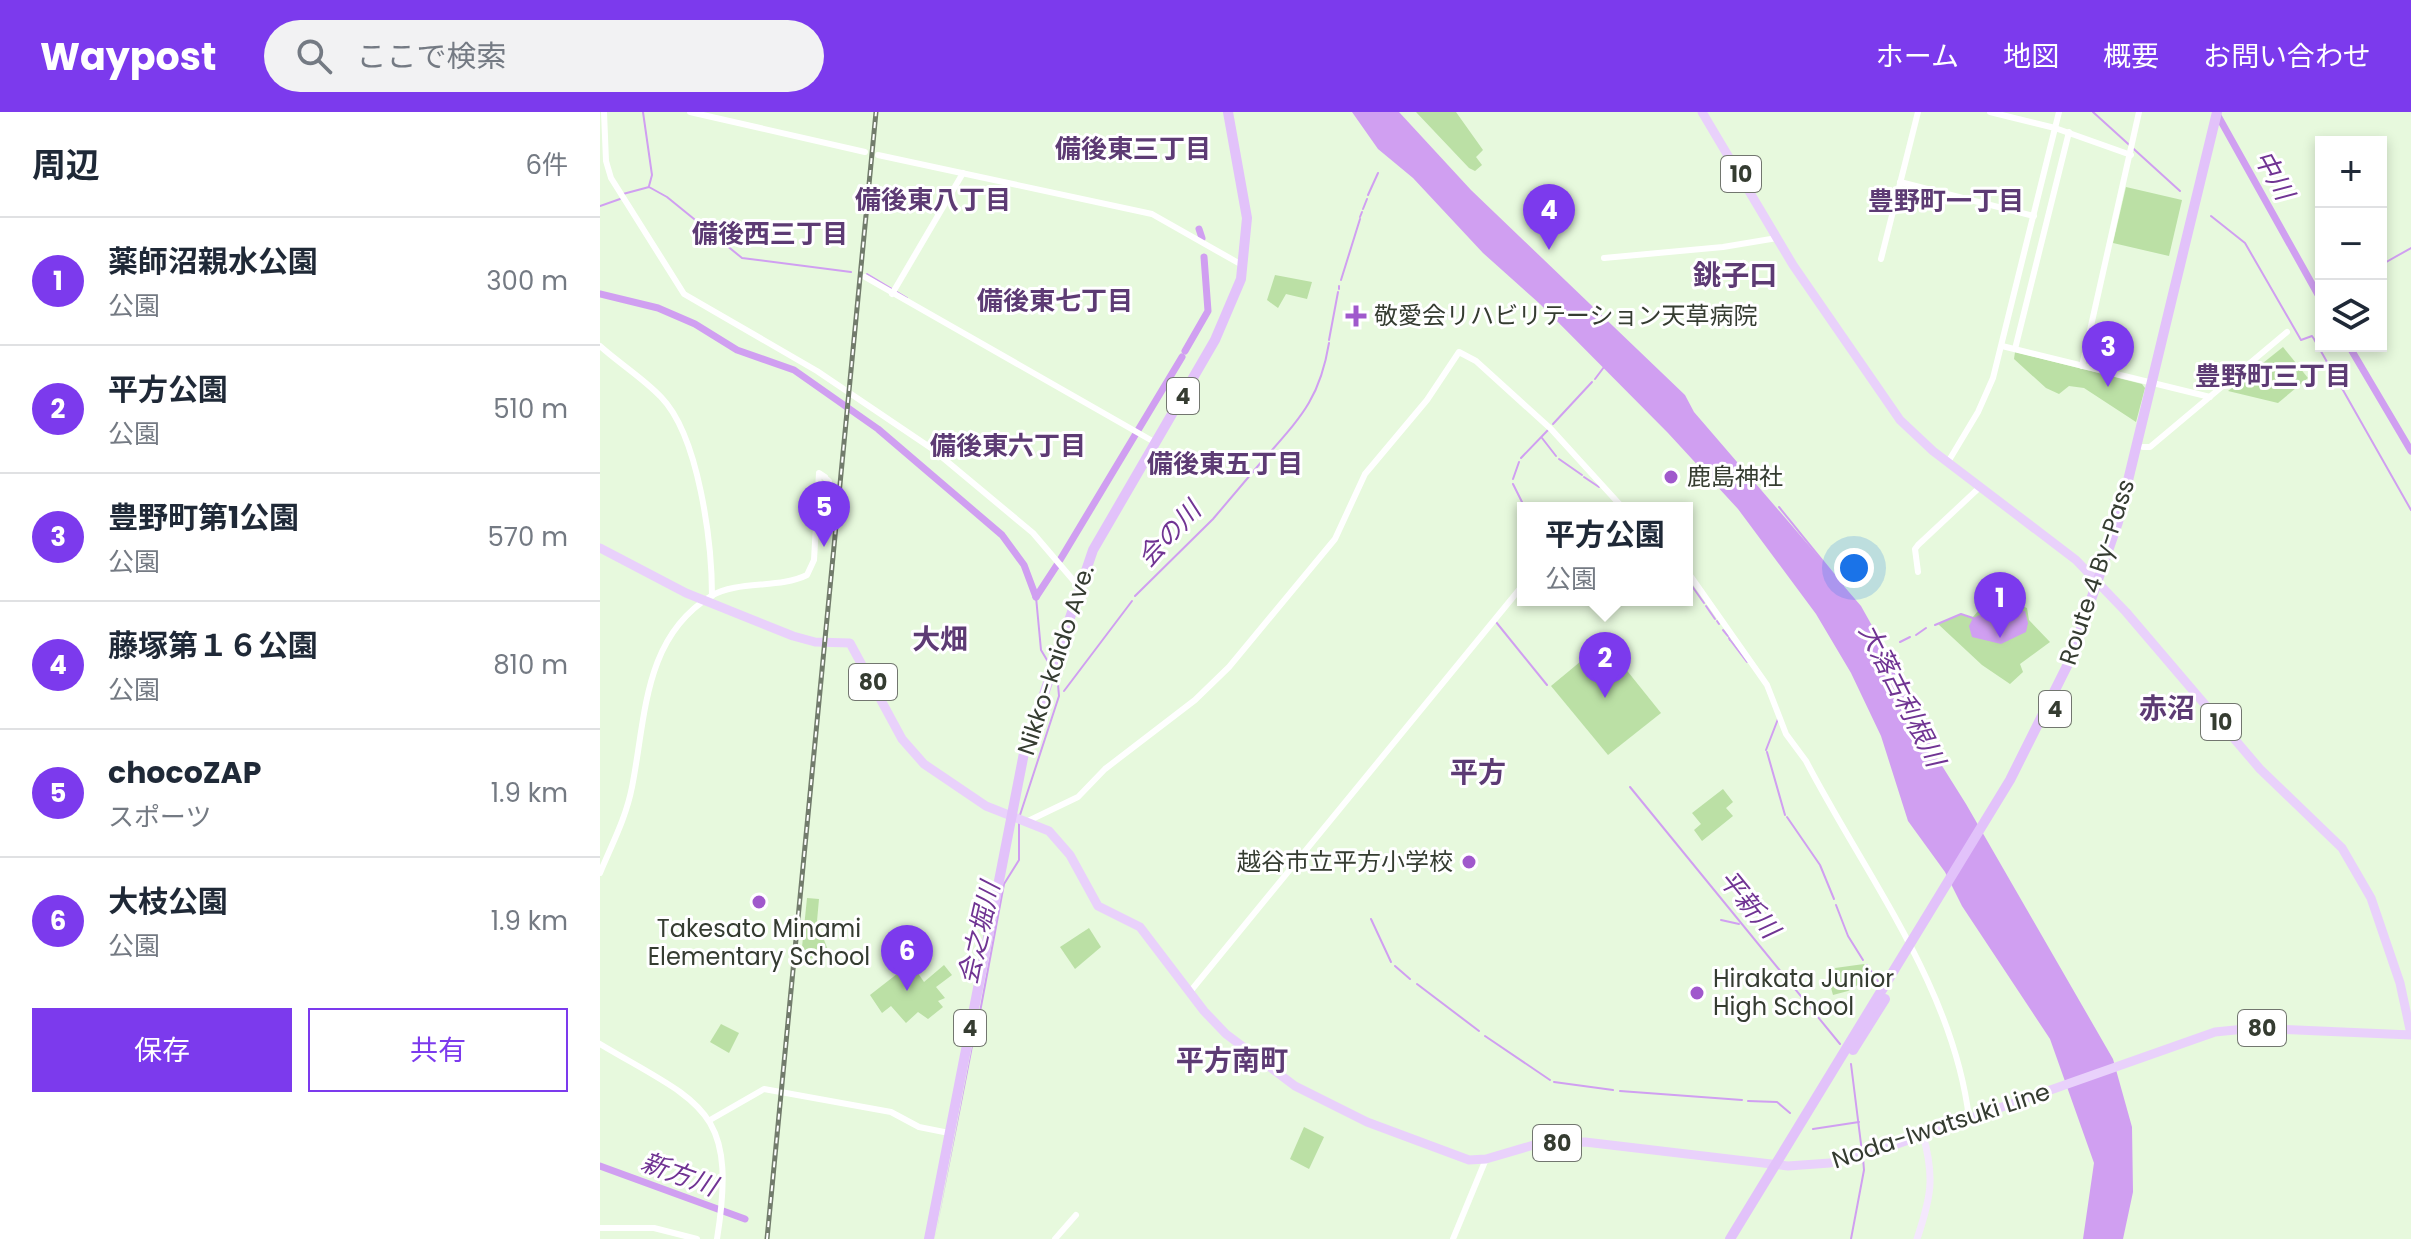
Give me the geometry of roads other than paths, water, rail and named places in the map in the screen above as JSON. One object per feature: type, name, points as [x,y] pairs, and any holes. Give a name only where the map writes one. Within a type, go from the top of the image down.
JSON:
[{"type":"highway","name":"Route 4 By-Pass","points":[[2102,586],[2155,384],[2220,112]]},
{"type":"highway","name":"Nikko-kaido Ave.","points":[[929,1239],[949,1133],[1019,819],[1022,763],[1053,667],[1079,587],[1098,541],[1226,321],[1244,266],[1245,197],[1228,113]]},
{"type":"highway","name":"Route 4 By-Pass","points":[[1730,1239],[1779,1165],[1990,820],[2047,712],[2102,586],[2143,447],[2155,384]]},
{"type":"highway","name":"Route 4 By-Pass","points":[[1738,1239],[1779,1165]]},
{"type":"main road","name":"10","points":[[1702,112],[1777,238],[1894,412],[1948,462],[2076,560],[2260,769],[2343,849],[2371,898],[2400,983],[2411,1035]]},
{"type":"main road","name":"Noda-Iwatsuki Line","points":[[600,548],[800,639],[850,643],[902,739],[924,764],[972,797],[1056,837],[1070,855],[1093,901],[1102,909],[1140,927],[1189,993],[1226,1034],[1295,1086],[1392,1133],[1461,1159],[1486,1159],[1537,1144],[1599,1142],[1779,1165],[1830,1163],[1923,1135],[2177,1043],[2227,1030],[2411,1035]]},
{"type":"main road","points":[[1917,1239],[1932,1190],[1932,1174],[1923,1135]]},
{"type":"street","points":[[604,112],[606,161],[611,178],[684,294],[817,371],[931,448],[1033,533],[1079,587]]},
{"type":"street","points":[[690,112],[865,152]]},
{"type":"street","points":[[1881,259],[1918,112]]},
{"type":"street","points":[[1990,112],[2132,150]]},
{"type":"street","points":[[1948,462],[1983,402],[2002,346],[2059,112]]},
{"type":"street","points":[[2082,366],[2139,112]]},
{"type":"street","points":[[2015,349],[2069,132]]},
{"type":"street","points":[[878,155],[1152,214],[1244,266]]},
{"type":"street","points":[[892,294],[963,173]]},
{"type":"street","points":[[1900,182],[2034,216]]},
{"type":"street","points":[[1604,258],[1723,247],[1777,238]]},
{"type":"street","points":[[865,277],[1156,443]]},
{"type":"street","points":[[2143,447],[2150,447],[2287,332]]},
{"type":"street","points":[[600,346],[661,397],[679,424],[695,467],[709,530],[709,598]]},
{"type":"street","points":[[2002,346],[2210,397]]},
{"type":"street","points":[[1019,819],[1078,797],[1105,769],[1195,700],[1229,667],[1335,539],[1365,474],[1427,400],[1459,352],[1476,361],[1551,429],[1618,502]]},
{"type":"street","points":[[600,873],[627,807],[642,710],[654,670],[680,621],[709,598],[807,575],[814,560],[818,515],[822,478],[829,481],[828,496],[818,515]]},
{"type":"street","points":[[1918,572],[1915,549],[1980,487]]},
{"type":"street","points":[[1693,580],[1767,685],[1791,743],[1806,761],[1937,1000],[1958,1061],[1969,1118]]},
{"type":"street","points":[[1189,993],[1517,592]]},
{"type":"street","points":[[600,1044],[686,1093],[710,1120],[720,1148],[721,1206],[717,1239]]},
{"type":"street","points":[[710,1120],[764,1089],[891,1112],[919,1127],[949,1133]]},
{"type":"street","points":[[1453,1239],[1486,1159]]},
{"type":"street","points":[[1055,1239],[1076,1215]]},
{"type":"street","points":[[600,1228],[654,1228],[697,1239]]},
{"type":"water","name":"大落古利根川","points":[[1352,112],[1399,112],[1471,190],[1685,395],[1694,412],[1861,606],[1912,697],[1934,753],[2113,1059],[2132,1127],[2133,1192],[2123,1239],[2083,1239],[2094,1163],[2050,1039],[1962,906],[1945,872],[1908,821],[1881,736],[1851,673],[1816,614],[1738,509],[1668,433],[1540,304],[1483,253],[1413,178],[1378,149]]},
{"type":"water","points":[[2008,602],[2013,610],[2025,611],[2028,623],[2026,632],[2001,644],[1972,637],[1969,626],[1973,618]]},
{"type":"water","points":[[977,1026],[935,1239],[974,1036]]},
{"type":"waterway","points":[[643,112],[652,175],[649,186]]},
{"type":"waterway","points":[[2093,112],[2180,191]]},
{"type":"waterway","name":"中川","points":[[2217,114],[2315,289]]},
{"type":"waterway","name":"会の川","points":[[1368,195],[1378,173]]},
{"type":"waterway","points":[[623,194],[649,187],[667,197],[742,258],[851,272]]},
{"type":"waterway","points":[[600,206],[620,199]]},
{"type":"waterway","name":"会の川","points":[[1363,209],[1367,199]]},
{"type":"waterway","name":"会の川","points":[[1360,217],[1362,212]]},
{"type":"waterway","points":[[2211,216],[2245,243],[2301,340],[2312,336],[2411,510]]},
{"type":"waterway","name":"会の川","points":[[1341,280],[1360,219]]},
{"type":"waterway","points":[[1199,229],[1202,238]]},
{"type":"waterway","points":[[2387,262],[2411,248]]},
{"type":"waterway","points":[[1185,351],[1208,311],[1204,257]]},
{"type":"waterway","points":[[867,274],[907,298]]},
{"type":"waterway","name":"会の川","points":[[1329,340],[1338,292]]},
{"type":"waterway","points":[[600,294],[658,308],[695,324],[737,350],[794,370],[878,429],[1002,535],[1024,565],[1036,597]]},
{"type":"waterway","name":"会の川","points":[[1266,457],[1307,406],[1320,378],[1329,343]]},
{"type":"waterway","name":"中川","points":[[2353,352],[2411,451]]},
{"type":"waterway","points":[[1060,560],[1182,357]]},
{"type":"waterway","points":[[1595,379],[1604,367]]},
{"type":"waterway","points":[[1553,424],[1592,382]]},
{"type":"waterway","points":[[1521,458],[1548,430]]},
{"type":"waterway","points":[[1542,438],[1556,456]]},
{"type":"waterway","points":[[1559,459],[1582,475]]},
{"type":"waterway","name":"会の川","points":[[1135,596],[1213,519],[1263,460]]},
{"type":"waterway","points":[[1513,479],[1519,462]]},
{"type":"waterway","points":[[1584,477],[1599,487]]},
{"type":"waterway","points":[[1513,484],[1522,502]]},
{"type":"waterway","points":[[1779,507],[1843,586]]},
{"type":"waterway","points":[[1036,597],[1057,565]]},
{"type":"waterway","points":[[1693,587],[1704,603]]},
{"type":"waterway","name":"会之堀川","points":[[1036,597],[1041,650],[1050,665]]},
{"type":"waterway","name":"会の川","points":[[1064,691],[1132,601]]},
{"type":"waterway","points":[[1706,606],[1715,619]]},
{"type":"waterway","points":[[1935,625],[1961,614],[1973,618]]},
{"type":"waterway","name":"平新川","points":[[1496,622],[1547,685]]},
{"type":"waterway","points":[[1916,635],[1926,628]]},
{"type":"waterway","points":[[1723,630],[1728,636]]},
{"type":"waterway","name":"大落古利根川","points":[[1900,642],[1910,637]]},
{"type":"waterway","points":[[1731,641],[1747,662]]},
{"type":"waterway","name":"会之堀川","points":[[1020,815],[1059,696],[1057,673]]},
{"type":"waterway","points":[[1766,750],[1778,719]]},
{"type":"waterway","points":[[1767,752],[1785,815]]},
{"type":"waterway","name":"平新川","points":[[1630,787],[1840,1044]]},
{"type":"waterway","points":[[1787,817],[1820,865],[1834,899]]},
{"type":"waterway","name":"会之堀川","points":[[977,1028],[1004,884],[1019,860],[1019,822]]},
{"type":"waterway","points":[[1836,905],[1848,936],[1863,960]]},
{"type":"waterway","points":[[1371,919],[1391,962]]},
{"type":"waterway","points":[[1721,920],[1739,924]]},
{"type":"waterway","points":[[1867,965],[1879,983]]},
{"type":"waterway","points":[[1395,966],[1410,979]]},
{"type":"waterway","points":[[1417,984],[1479,1031]]},
{"type":"waterway","points":[[1485,1036],[1550,1080]]},
{"type":"waterway","name":"平新川","points":[[1851,1064],[1862,1152]]},
{"type":"waterway","points":[[1554,1082],[1613,1090]]},
{"type":"waterway","points":[[1620,1091],[1742,1100]]},
{"type":"waterway","points":[[1748,1101],[1777,1102],[1790,1113]]},
{"type":"waterway","points":[[1813,1129],[1859,1122]]},
{"type":"waterway","name":"平新川","points":[[1851,1239],[1864,1170],[1863,1158]]},
{"type":"waterway","name":"新方川","points":[[600,1166],[745,1219]]},
{"type":"railway","points":[[767,1239],[876,112]]},
{"type":"place","name":"藤塚第１６公園","points":[[1549,250]]},
{"type":"place","name":"敬愛会リハビリテーション天草病院","points":[[1356,316]]},
{"type":"place","name":"豊野町第1公園","points":[[2108,387]]},
{"type":"place","name":"鹿島神社","points":[[1671,477]]},
{"type":"place","name":"chocoZAP","points":[[824,547]]},
{"type":"place","name":"薬師沼親水公園","points":[[2000,638]]},
{"type":"place","name":"平方公園","points":[[1605,698]]},
{"type":"place","name":"越谷市立平方小学校","points":[[1469,862]]},
{"type":"place","name":"Takesato Minami Elementary School","points":[[759,902]]},
{"type":"place","name":"大枝公園","points":[[907,991]]},
{"type":"place","name":"Hirakata Junior High School","points":[[1697,993]]},
{"type":"district","name":"備後東三丁目","points":[[1133,149]]},
{"type":"district","name":"備後東八丁目","points":[[933,200]]},
{"type":"district","name":"豊野町一丁目","points":[[1946,201]]},
{"type":"district","name":"備後西三丁目","points":[[770,234]]},
{"type":"district","name":"銚子口","points":[[1735,275]]},
{"type":"district","name":"備後東七丁目","points":[[1055,301]]},
{"type":"district","name":"豊野町三丁目","points":[[2273,376]]},
{"type":"district","name":"備後東六丁目","points":[[1008,446]]},
{"type":"district","name":"備後東五丁目","points":[[1225,464]]},
{"type":"district","name":"大畑","points":[[940,639]]},
{"type":"district","name":"赤沼","points":[[2167,708]]},
{"type":"district","name":"平方","points":[[1478,772]]},
{"type":"district","name":"平方南町","points":[[1232,1060]]}]
